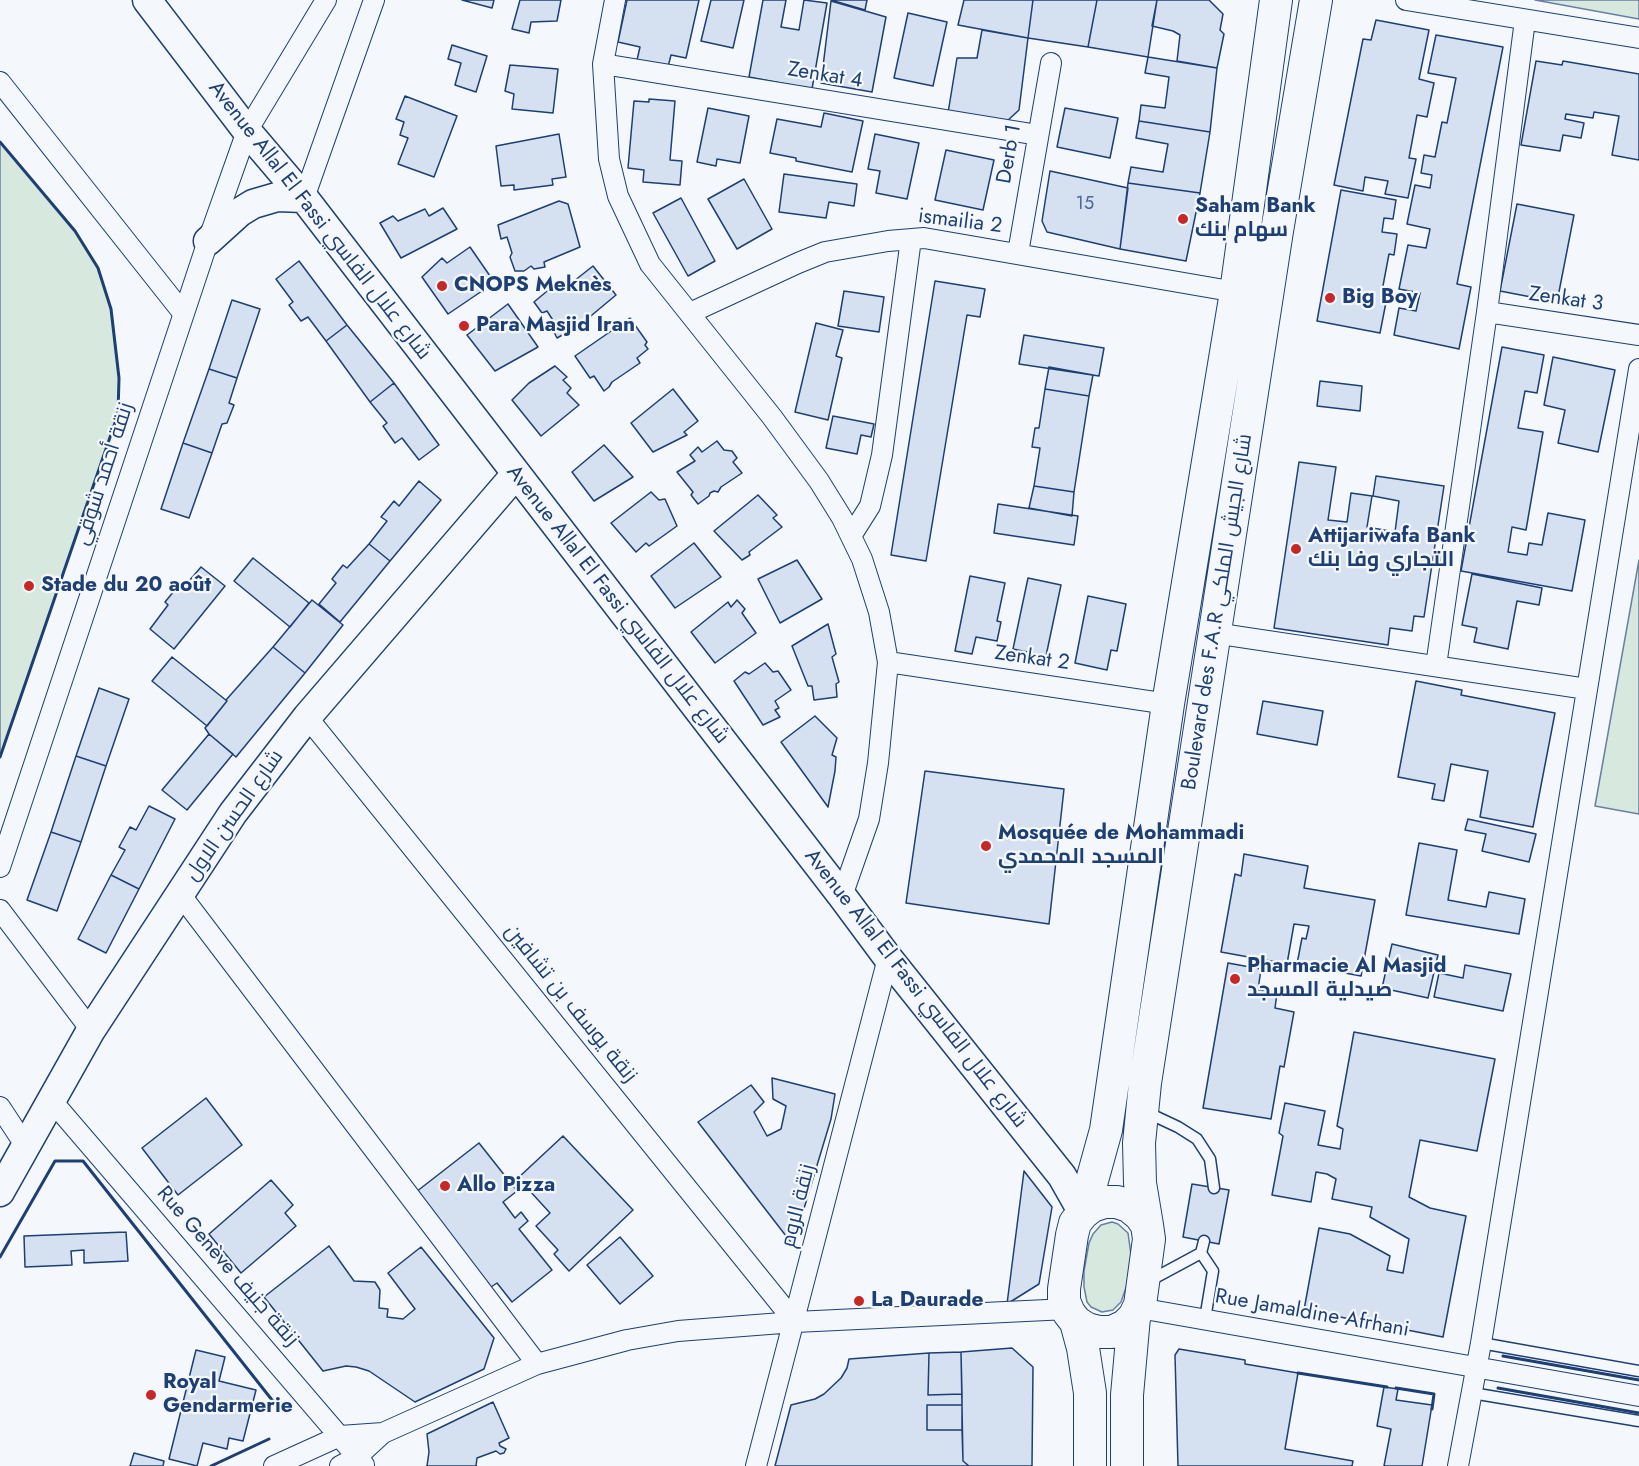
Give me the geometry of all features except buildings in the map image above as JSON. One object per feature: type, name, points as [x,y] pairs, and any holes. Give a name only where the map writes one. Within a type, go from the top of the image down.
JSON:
[{"type":"main road","name":"Boulevard des F.A.R شارع الجيش الملكي","points":[[1090,1466],[1090,1392],[1083,1348],[1064,1301],[1064,1288],[1072,1235],[1083,1213],[1106,1130],[1168,704],[1236,292],[1276,0]]},
{"type":"main road","name":"Boulevard des F.A.R شارع الجيش الملكي","points":[[1127,1466],[1127,1395],[1149,1239],[1140,1183],[1139,1143],[1142,1110],[1214,633],[1316,0]]},
{"type":"main road","points":[[1083,1213],[1092,1206],[1104,1202],[1117,1202],[1129,1206],[1140,1215],[1147,1226]]},
{"type":"main road","points":[[1072,1316],[1087,1329],[1112,1332],[1125,1326],[1139,1303]]},
{"type":"street","name":"Avenue Allal El Fassi شارع علال الفاسي","points":[[147,0],[247,130],[304,198],[888,958],[1062,1176],[1083,1213]]},
{"type":"street","name":"زنقة أحمد شوقي","points":[[0,867],[183,314],[247,130],[326,0]]},
{"type":"street","points":[[208,241],[240,212],[253,204],[277,196],[304,198],[374,0]]},
{"type":"street","points":[[615,0],[603,64],[605,124],[609,159],[618,196],[650,264],[819,481],[862,559],[879,612],[888,662],[878,763],[869,819],[842,896]]},
{"type":"street","points":[[1406,0],[1639,38]]},
{"type":"street","points":[[1436,666],[1487,312],[1525,20]]},
{"type":"street","name":"Derb 1","points":[[1018,253],[1051,63]]},
{"type":"street","name":"Zenkat 4","points":[[603,64],[1038,135]]},
{"type":"street","points":[[0,82],[183,314]]},
{"type":"street","name":"ismailia 2","points":[[690,313],[825,252],[924,238],[1236,292]]},
{"type":"street","points":[[851,536],[870,506],[882,455],[911,239]]},
{"type":"street","name":"Zenkat 3","points":[[1487,312],[1639,335]]},
{"type":"street","points":[[1458,1466],[1481,1343],[1639,369]]},
{"type":"street","name":"شارع الحسن الاول","points":[[0,1192],[91,1030],[234,813],[307,717],[516,474]]},
{"type":"street","points":[[1214,633],[1587,689]]},
{"type":"street","name":"Zenkat 2","points":[[888,662],[1168,704]]},
{"type":"street","name":"زنقة يوسف بن تشافين","points":[[307,717],[795,1322]]},
{"type":"street","points":[[180,894],[537,1364]]},
{"type":"street","points":[[0,910],[91,1030]]},
{"type":"street","name":"زنقة الروم","points":[[756,1466],[888,958]]},
{"type":"street","name":"Rue Genève زنقة جنيف","points":[[52,1101],[340,1436],[354,1463]]},
{"type":"street","points":[[0,1107],[25,1145]]},
{"type":"street","name":"Rue Jamaldine Afrhani","points":[[1139,1303],[1205,1319],[1476,1369],[1639,1396]]},
{"type":"street","points":[[274,1466],[340,1436],[383,1433],[537,1364],[627,1340],[678,1331],[795,1322],[1072,1316]]},
{"type":"street","points":[[354,1463],[383,1433]]},
{"type":"lane","points":[[1142,1110],[1197,1139],[1210,1159],[1214,1188]]},
{"type":"lane","points":[[1139,1303],[1201,1253],[1204,1241]]},
{"type":"lane","points":[[1201,1253],[1213,1271],[1205,1319]]},
{"type":"lane","points":[[1481,1343],[1639,1371]]},
{"type":"lane","points":[[1472,1393],[1639,1421]]},
{"type":"shaded area","points":[[1535,0],[1639,0],[1639,19]]},
{"type":"shaded area","name":"Stade du 20 août","points":[[0,142],[75,231],[98,268],[111,309],[119,378],[118,414],[0,757]]},
{"type":"shaded area","points":[[1639,560],[1639,814],[1595,806]]},
{"type":"shaded area","points":[[1112,1222],[1128,1233],[1132,1262],[1121,1302],[1113,1310],[1102,1312],[1091,1307],[1087,1302],[1084,1271],[1093,1234],[1101,1225]]},
{"type":"wall","points":[[0,142],[75,231],[98,268],[111,309],[119,378],[118,414],[0,757]]},
{"type":"wall","points":[[0,1257],[55,1161],[83,1161],[276,1405]]},
{"type":"wall","points":[[1503,1356],[1639,1380]]},
{"type":"wall","points":[[1298,1373],[1387,1387]]},
{"type":"wall","points":[[1396,1388],[1434,1394],[1432,1409]]},
{"type":"wall","points":[[1498,1388],[1639,1413]]},
{"type":"wall","points":[[211,1466],[269,1439]]},
{"type":"place","name":"Saham Bank سهام بنك","points":[[1183,219]]},
{"type":"place","name":"CNOPS Meknès","points":[[442,286]]},
{"type":"place","name":"Big Boy","points":[[1330,298]]},
{"type":"place","name":"Para Masjid Iran","points":[[464,326]]},
{"type":"place","name":"Attijariwafa Bank التجاري وفا بنك","points":[[1296,549]]},
{"type":"place","name":"Stade du 20 août","points":[[29,586]]},
{"type":"place","name":"Mosquée de Mohammadi المسجد المحمدي","points":[[986,846]]},
{"type":"place","name":"Pharmacie Al Masjid صيدلية المسجد","points":[[1235,979]]},
{"type":"place","name":"Allo Pizza","points":[[445,1186]]},
{"type":"place","name":"La Daurade","points":[[859,1301]]},
{"type":"place","name":"Royal Gendarmerie","points":[[151,1395]]}]
